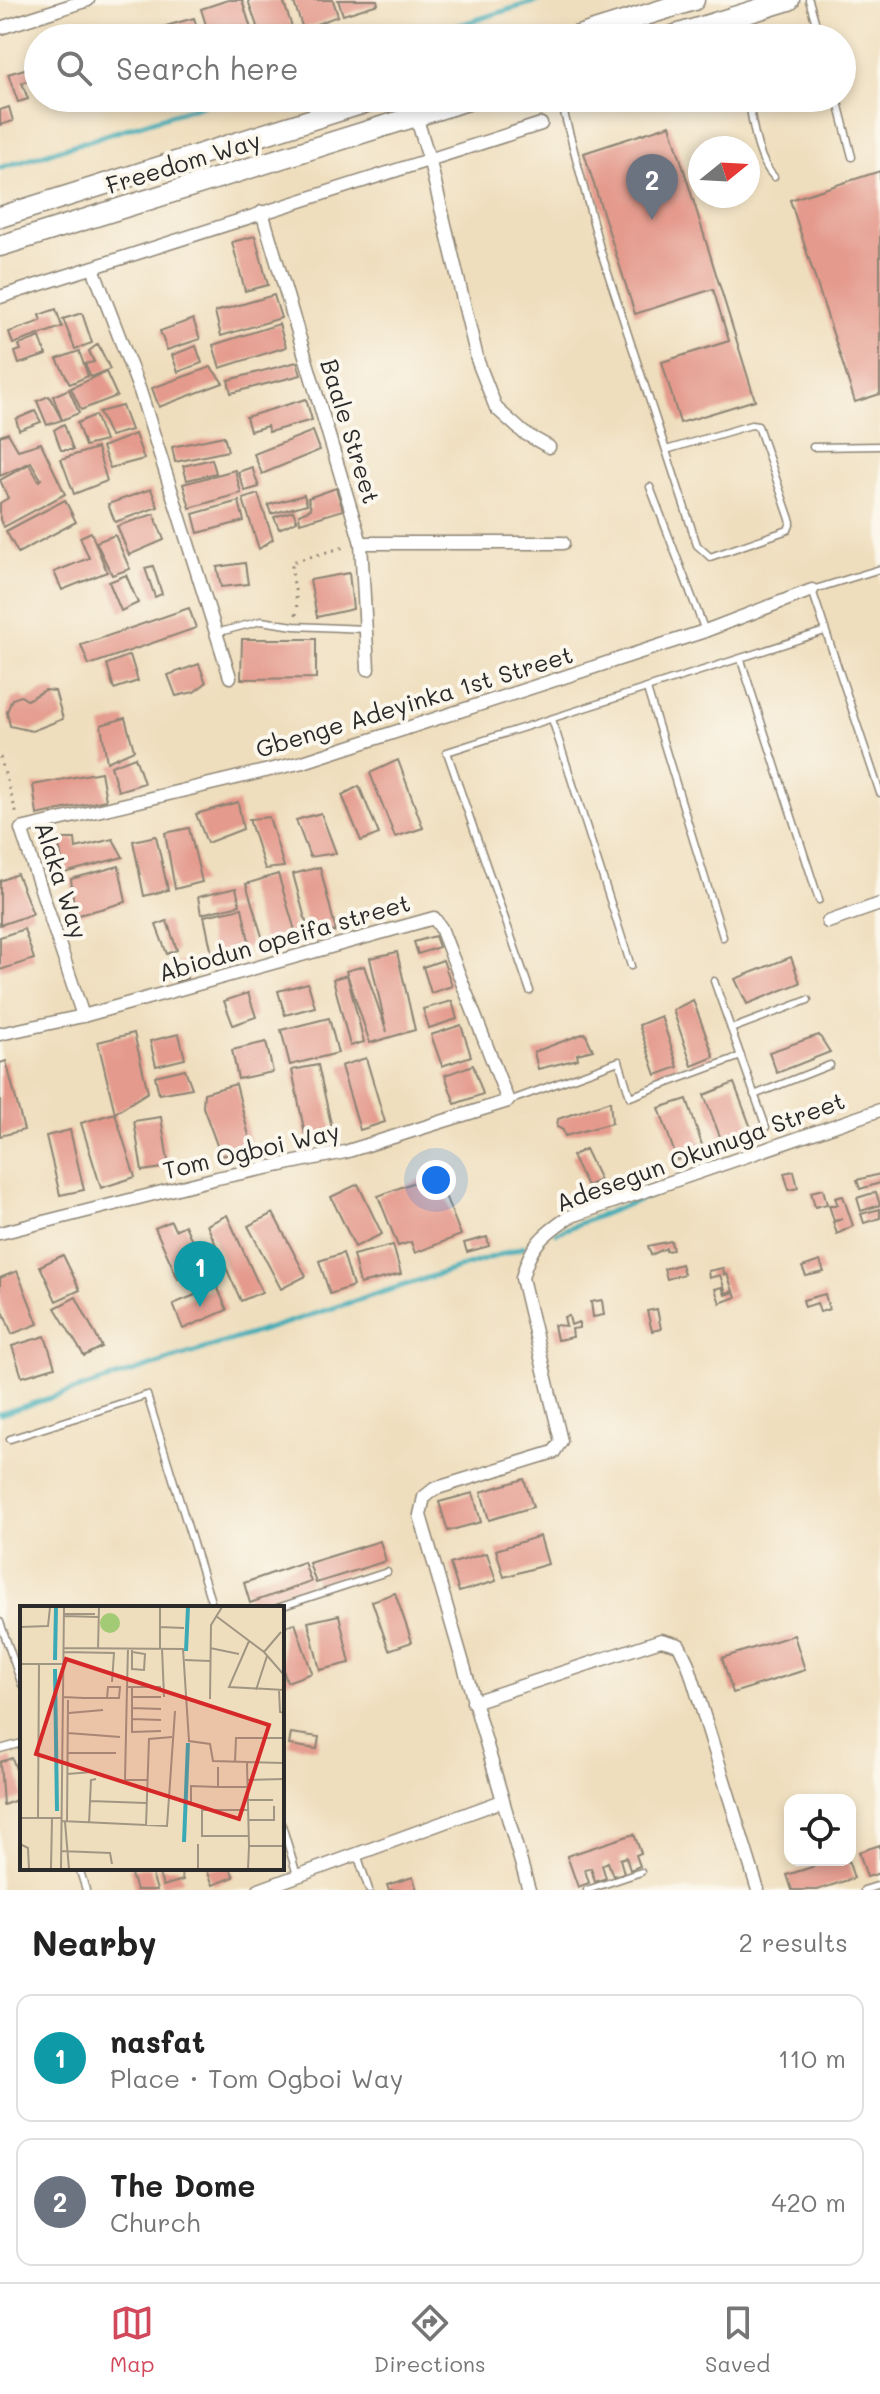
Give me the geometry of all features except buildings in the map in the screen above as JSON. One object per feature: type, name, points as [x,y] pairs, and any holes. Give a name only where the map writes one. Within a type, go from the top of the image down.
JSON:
[{"type":"main road","points":[[617,24],[694,0]]},
{"type":"main road","points":[[738,24],[789,0]]},
{"type":"main road","name":"Freedom Way","points":[[0,217],[335,112]]},
{"type":"main road","name":"Freedom Way","points":[[0,246],[429,112]]},
{"type":"street","points":[[0,28],[88,0]]},
{"type":"street","points":[[416,116],[478,362],[496,408],[524,433],[549,447]]},
{"type":"street","points":[[0,297],[541,124]]},
{"type":"street","name":"Baale Street","points":[[262,212],[361,543],[368,669]]},
{"type":"street","points":[[93,268],[140,391],[230,677]]},
{"type":"street","points":[[361,543],[563,543]]},
{"type":"street","name":"Gbenge Adeyinka 1st Street","points":[[21,829],[303,762],[705,631],[812,590]]},
{"type":"street","name":"Alaka Way","points":[[21,829],[83,1016]]},
{"type":"street","points":[[828,922],[880,904]]},
{"type":"street","name":"Abiodun opeifa street","points":[[0,1034],[83,1016],[434,918],[441,928],[508,1101]]},
{"type":"street","name":"Tom Ogboi Way","points":[[0,1233],[217,1178],[345,1152],[508,1101]]},
{"type":"street","name":"Adesegun Okunuga Street","points":[[529,1890],[420,1515],[424,1497],[434,1489],[554,1452],[561,1441],[522,1278],[528,1253],[539,1236],[569,1217],[880,1110]]},
{"type":"street","points":[[473,1702],[661,1640],[679,1645],[688,1664],[758,1890]]},
{"type":"street","points":[[259,1890],[502,1801]]},
{"type":"lane","points":[[809,0],[816,24]]},
{"type":"lane","points":[[564,112],[601,252],[666,450],[703,553],[710,557],[788,530],[791,522],[758,426],[751,425],[666,450]]},
{"type":"lane","points":[[751,112],[767,170],[774,177]]},
{"type":"lane","points":[[841,112],[852,157]]},
{"type":"lane","points":[[813,447],[880,446]]},
{"type":"lane","points":[[650,487],[705,631]]},
{"type":"lane","points":[[880,569],[812,590],[880,793]]},
{"type":"lane","points":[[216,633],[261,621],[294,626],[366,629]]},
{"type":"lane","points":[[530,991],[447,752],[825,631]]},
{"type":"lane","points":[[741,660],[819,900]]},
{"type":"lane","points":[[647,689],[723,937]]},
{"type":"lane","points":[[552,719],[631,966]]},
{"type":"lane","points":[[714,981],[766,1127]]},
{"type":"lane","points":[[731,1029],[808,1000]]},
{"type":"lane","points":[[508,1101],[619,1061],[630,1097],[741,1056]]},
{"type":"lane","points":[[754,1095],[830,1065]]},
{"type":"lane","points":[[10,1439],[147,1395],[212,1606]]},
{"type":"lane","points":[[283,1606],[387,1572]]},
{"type":"lane","points":[[0,1622],[20,1679]]},
{"type":"lane","points":[[0,1749],[20,1744]]},
{"type":"lane","points":[[284,1832],[297,1876]]},
{"type":"lane","points":[[357,1854],[369,1890]]},
{"type":"lane","points":[[80,1870],[86,1890]]},
{"type":"lane","points":[[587,1890],[641,1872]]},
{"type":"lane","points":[[864,1890],[880,1885]]},
{"type":"path","points":[[294,626],[299,597],[291,573],[292,562],[361,543]]},
{"type":"path","name":"Alaka Way","points":[[0,757],[21,829]]},
{"type":"waterway","points":[[463,24],[540,0]]},
{"type":"waterway","points":[[0,168],[180,112]]},
{"type":"waterway","points":[[556,1233],[654,1194]]},
{"type":"waterway","points":[[0,1414],[524,1247]]},
{"type":"place","name":"The Dome","points":[[652,220]]},
{"type":"place","name":"nasfat","points":[[200,1307]]}]
